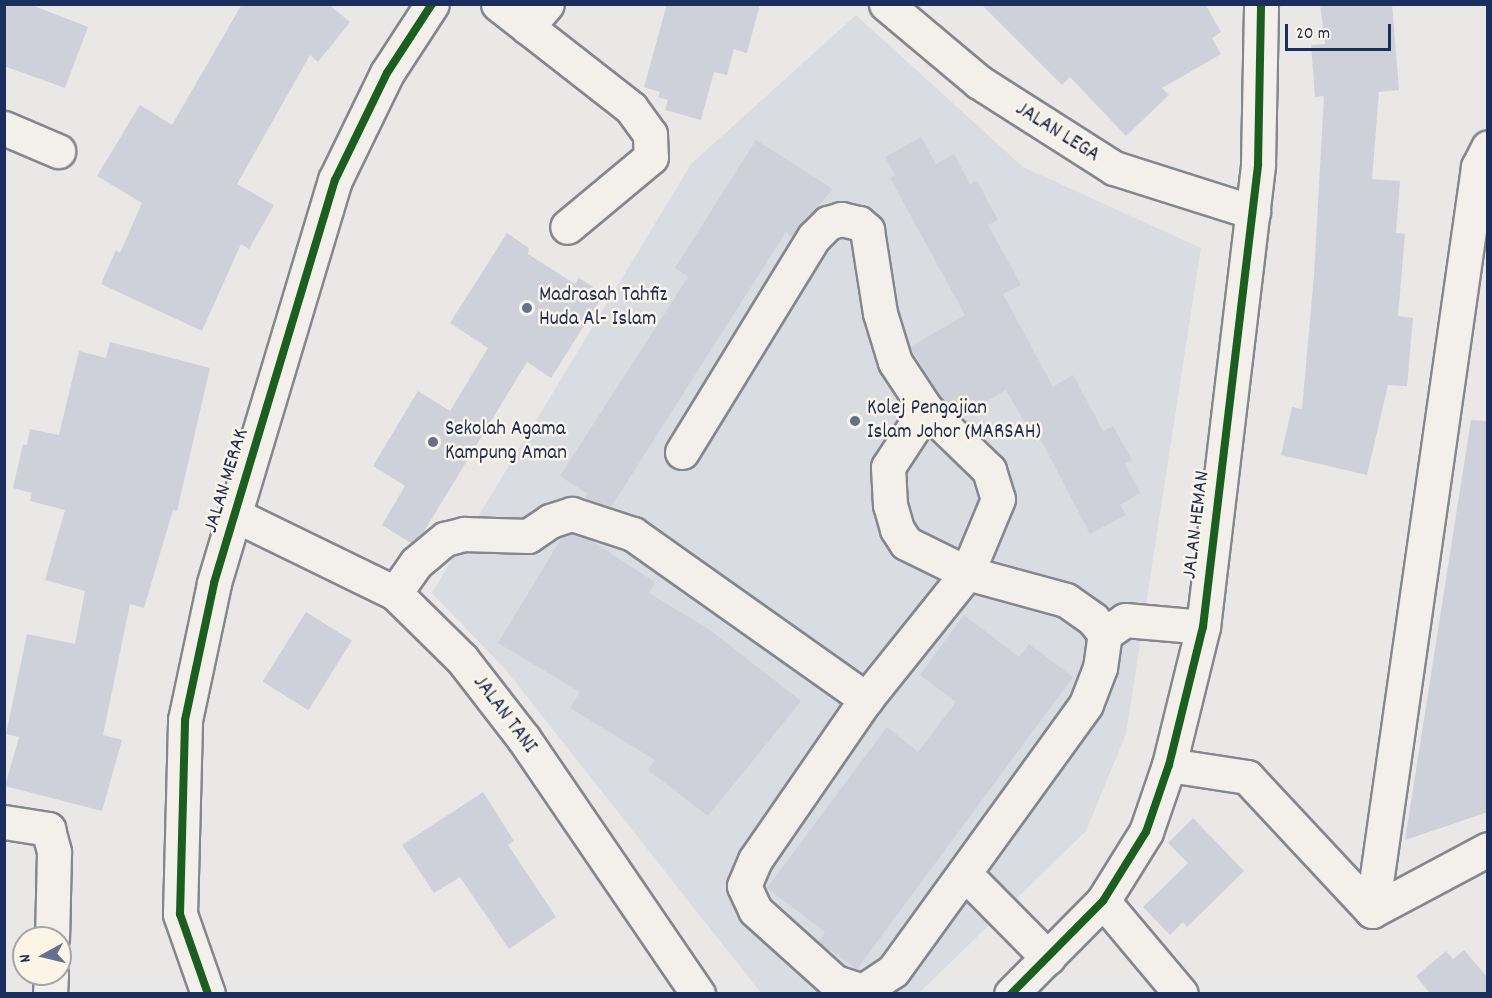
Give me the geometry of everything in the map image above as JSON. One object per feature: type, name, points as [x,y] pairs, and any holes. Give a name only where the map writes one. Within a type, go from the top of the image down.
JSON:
[{"type":"street","name":"JALAN MERAK","points":[[208,993],[180,914],[185,720],[214,583],[237,516],[335,180],[387,73],[432,4]]},
{"type":"street","points":[[498,4],[537,16],[631,108],[650,134],[651,157],[567,228]]},
{"type":"street","name":"JALAN LEGA","points":[[886,4],[979,82],[1114,168],[1253,212]]},
{"type":"street","name":"JALAN HEMAN","points":[[1011,993],[1103,901],[1146,832],[1169,765],[1203,627],[1253,212],[1258,164],[1260,4]]},
{"type":"street","points":[[4,128],[58,151]]},
{"type":"street","points":[[1372,911],[1478,167],[1488,147]]},
{"type":"street","points":[[682,452],[813,237],[828,224],[841,219],[859,223],[867,230],[880,313],[896,362],[926,409],[989,470],[998,499],[967,573],[867,699],[755,860],[744,886],[755,910],[829,988],[863,991],[893,970],[1086,704],[1100,668],[1105,633],[1093,619],[1066,600],[967,573],[906,543],[897,530],[890,505],[888,468],[926,409]]},
{"type":"street","points":[[395,593],[416,563],[445,539],[464,534],[528,536],[550,521],[572,514],[633,534],[867,699]]},
{"type":"street","name":"JALAN TANI","points":[[237,516],[395,593],[462,659],[524,739],[699,993]]},
{"type":"street","points":[[1105,633],[1125,620],[1203,627]]},
{"type":"street","points":[[1169,765],[1247,777],[1372,911]]},
{"type":"street","points":[[4,822],[48,829],[54,852],[52,926]]},
{"type":"street","points":[[1372,911],[1488,849]]},
{"type":"street","points":[[964,874],[1048,958]]},
{"type":"street","points":[[1103,901],[1181,993]]},
{"type":"shaded area","name":"Kolej Pengajian Islam Johor (MARSAH)","points":[[856,15],[1023,167],[1201,248],[1126,734],[1086,831],[919,993],[761,993],[505,669],[432,593],[691,164]]},
{"type":"building","points":[[4,4],[29,4],[88,27],[65,88],[4,66]]},
{"type":"building","points":[[242,4],[328,4],[350,22],[318,62],[310,55],[237,184],[274,205],[249,249],[241,244],[202,331],[101,284],[116,250],[120,253],[142,203],[97,176],[140,105],[172,125]]},
{"type":"building","points":[[667,4],[760,4],[747,53],[734,49],[727,75],[714,72],[701,120],[665,110],[668,100],[658,97],[660,92],[644,87]]},
{"type":"building","points":[[981,4],[1205,4],[1221,32],[1212,38],[1221,54],[1162,88],[1169,95],[1126,136],[1070,77],[1062,85]]},
{"type":"building","points":[[1320,4],[1392,4],[1399,90],[1379,92],[1372,179],[1400,181],[1396,233],[1405,234],[1398,316],[1413,318],[1407,386],[1388,385],[1367,475],[1281,455],[1292,407],[1302,409],[1314,275],[1324,96],[1315,97],[1311,45],[1325,44]]},
{"type":"building","points":[[921,137],[936,164],[954,154],[970,184],[977,181],[998,220],[988,225],[1021,285],[1003,294],[1053,387],[1073,375],[1103,431],[1113,426],[1132,460],[1125,464],[1140,493],[1120,505],[1126,515],[1090,534],[1041,440],[1035,441],[1006,390],[960,416],[941,397],[910,347],[965,315],[890,178],[895,175],[885,157]]},
{"type":"building","points":[[756,140],[833,189],[792,237],[786,232],[611,507],[585,498],[588,494],[560,476],[688,277],[675,268]]},
{"type":"building","points":[[507,233],[529,248],[528,254],[575,284],[579,278],[604,294],[551,378],[527,362],[423,533],[411,543],[382,525],[405,486],[373,466],[418,391],[450,411],[488,348],[450,323]]},
{"type":"building","points":[[110,342],[210,368],[177,511],[173,510],[144,608],[130,604],[103,735],[122,740],[102,811],[5,786],[19,737],[6,734],[27,634],[75,644],[85,591],[45,580],[65,510],[30,501],[32,493],[13,488],[23,444],[27,445],[30,429],[59,435],[79,351],[106,358]]},
{"type":"building","points":[[1471,420],[1488,421],[1488,812],[1405,840]]},
{"type":"building","points":[[572,534],[590,540],[655,582],[649,593],[710,630],[801,701],[708,816],[648,770],[655,760],[570,708],[580,692],[498,643],[562,537]]},
{"type":"building","points":[[306,612],[352,641],[308,710],[263,682]]},
{"type":"building","points":[[964,615],[1019,657],[1029,644],[1073,677],[857,969],[818,942],[825,932],[767,888],[887,727],[918,752],[956,702],[920,675]]},
{"type":"building","points":[[483,792],[514,841],[508,845],[556,917],[509,949],[460,877],[434,893],[402,845]]},
{"type":"building","points":[[1193,818],[1244,871],[1187,927],[1183,922],[1170,935],[1143,907],[1188,863],[1168,843]]},
{"type":"building","points":[[1464,950],[1488,978],[1488,993],[1430,993],[1416,976],[1446,951],[1453,959]]},
{"type":"cycle path","points":[[208,994],[180,914],[185,720],[214,583],[335,180],[387,73],[432,4]]},
{"type":"cycle path","points":[[1011,994],[1103,901],[1146,832],[1169,765],[1203,627],[1258,164],[1261,4]]},
{"type":"place","name":"Madrasah Tahfiz Huda Al- Islam","points":[[527,308]]},
{"type":"place","name":"Kolej Pengajian Islam Johor (MARSAH)","points":[[855,421]]},
{"type":"place","name":"Sekolah Agama Kampung Aman","points":[[433,442]]}]
